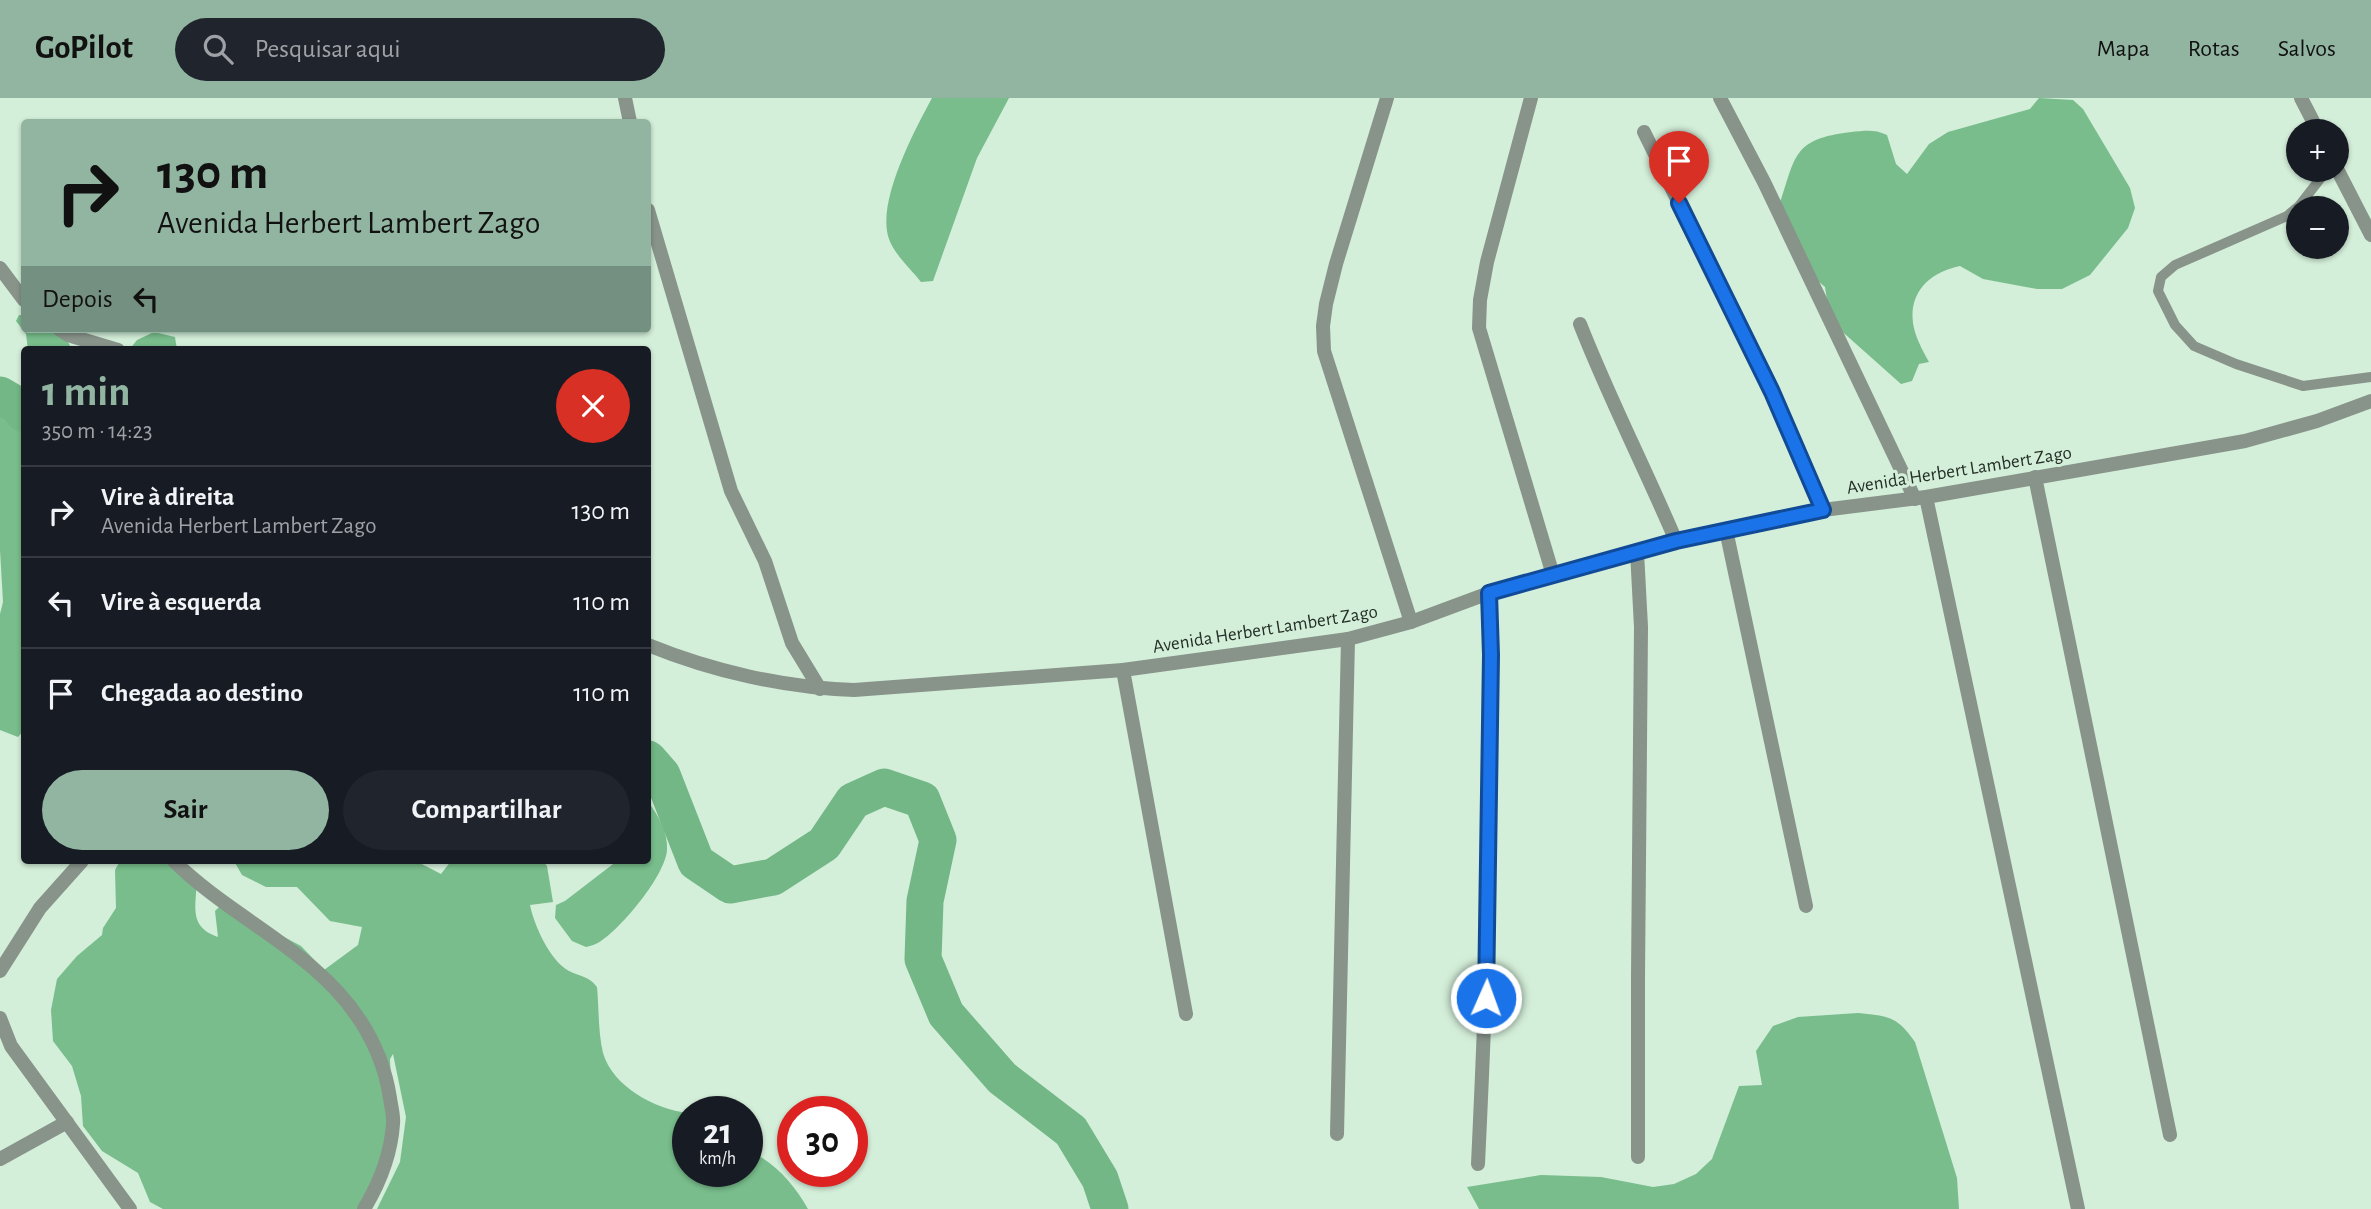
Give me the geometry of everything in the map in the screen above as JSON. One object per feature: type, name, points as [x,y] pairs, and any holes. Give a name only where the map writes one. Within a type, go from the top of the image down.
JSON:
[{"type":"street","points":[[625,98],[629,119]]},
{"type":"street","points":[[1387,98],[1336,264],[1323,326],[1324,351],[1411,622]]},
{"type":"street","points":[[1531,98],[1487,261],[1480,300],[1479,328],[1553,575]]},
{"type":"street","points":[[1720,98],[1921,498],[2078,1209]]},
{"type":"street","points":[[2301,98],[2312,119]]},
{"type":"street","points":[[1644,132],[1772,392],[1823,510]]},
{"type":"street","points":[[2344,182],[2371,235]]},
{"type":"street","points":[[651,220],[731,491],[765,561],[792,643],[820,689]]},
{"type":"street","points":[[0,268],[21,296]]},
{"type":"street","points":[[1580,324],[1602,382],[1653,486],[1676,541]]},
{"type":"street","points":[[67,333],[106,346]]},
{"type":"street","name":"Avenida Herbert Lambert Zago","points":[[651,646],[739,674],[820,689],[854,690],[1123,670],[1348,639],[1411,622],[1489,593],[1676,541],[1823,510],[1921,498],[2245,441],[2317,421],[2371,401]]},
{"type":"street","points":[[2035,477],[2170,1135]]},
{"type":"street","points":[[1726,530],[1806,906]]},
{"type":"street","points":[[1637,552],[1641,627],[1638,1157]]},
{"type":"street","points":[[1478,1164],[1487,970],[1491,655],[1489,593]]},
{"type":"street","points":[[1337,1134],[1348,639]]},
{"type":"street","points":[[1123,670],[1186,1014]]},
{"type":"street","points":[[0,971],[40,908],[79,864]]},
{"type":"street","points":[[178,864],[313,968],[353,1008],[376,1048],[387,1079],[394,1122],[388,1154],[373,1194],[364,1209]]},
{"type":"street","points":[[0,1018],[11,1046],[130,1209]]},
{"type":"street","points":[[0,1159],[67,1122]]},
{"type":"lane","points":[[2318,182],[2299,206],[2287,216],[2175,265],[2161,277],[2158,291],[2175,325],[2194,345],[2236,364],[2303,386],[2371,377]]},
{"type":"green space","points":[[932,98],[1009,98],[977,158],[933,281],[921,282],[895,250],[886,224],[892,187],[899,167]]},
{"type":"green space","points":[[2039,98],[2073,100],[2083,109],[2130,188],[2135,208],[2128,228],[2090,275],[2062,289],[2037,289],[1983,279],[1960,266],[1937,274],[1921,288],[1913,308],[1915,332],[1929,362],[1919,364],[1912,381],[1901,384],[1837,327],[1829,313],[1825,287],[1805,270],[1779,206],[1794,162],[1807,145],[1817,139],[1851,132],[1874,131],[1887,135],[1896,164],[1907,174],[1929,144],[1948,132],[2030,109]]},
{"type":"green space","points":[[21,315],[21,328],[16,321]]},
{"type":"green space","points":[[60,333],[70,346],[28,346],[26,334]]},
{"type":"green space","points":[[158,333],[175,337],[176,346],[132,346],[137,340]]},
{"type":"green space","points":[[18,387],[21,397],[21,734],[18,737],[0,730],[0,614],[3,602],[0,550],[0,413],[4,411]]},
{"type":"green space","points":[[651,806],[662,824],[667,850],[651,887],[631,913],[601,941],[586,947],[572,941],[555,918],[556,905],[613,864],[651,864]]},
{"type":"green space","points":[[118,864],[178,864],[197,879],[196,914],[202,928],[208,933],[218,937],[215,911],[222,904],[301,946],[324,970],[358,945],[362,927],[330,921],[297,887],[266,887],[242,875],[236,864],[422,864],[441,874],[449,864],[545,864],[553,902],[530,905],[535,922],[555,959],[569,971],[588,979],[597,987],[603,1053],[616,1076],[637,1094],[672,1110],[672,1187],[763,1187],[763,1158],[777,1170],[777,1187],[793,1187],[808,1209],[377,1209],[400,1162],[406,1117],[393,1054],[390,1059],[393,1133],[362,1209],[163,1209],[150,1202],[138,1173],[102,1151],[83,1126],[81,1096],[72,1066],[53,1041],[51,1010],[57,979],[77,956],[102,935],[103,928],[116,908],[115,870]]},
{"type":"green space","points":[[1858,1013],[1877,1015],[1897,1022],[1915,1042],[1957,1178],[1959,1209],[1479,1209],[1467,1187],[1541,1175],[1601,1177],[1653,1187],[1674,1184],[1696,1174],[1712,1159],[1739,1086],[1762,1085],[1756,1051],[1773,1026],[1798,1017]]},
{"type":"waterway","points":[[0,395],[21,410]]},
{"type":"waterway","points":[[651,762],[662,775],[696,862],[730,885],[773,877],[824,844],[853,801],[884,787],[922,800],[938,840],[925,901],[923,959],[946,1014],[1002,1078],[1071,1131],[1100,1179],[1110,1209]]},
{"type":"route","points":[[1486,998],[1491,655],[1489,593],[1676,541],[1823,510],[1772,392],[1679,203]]}]
